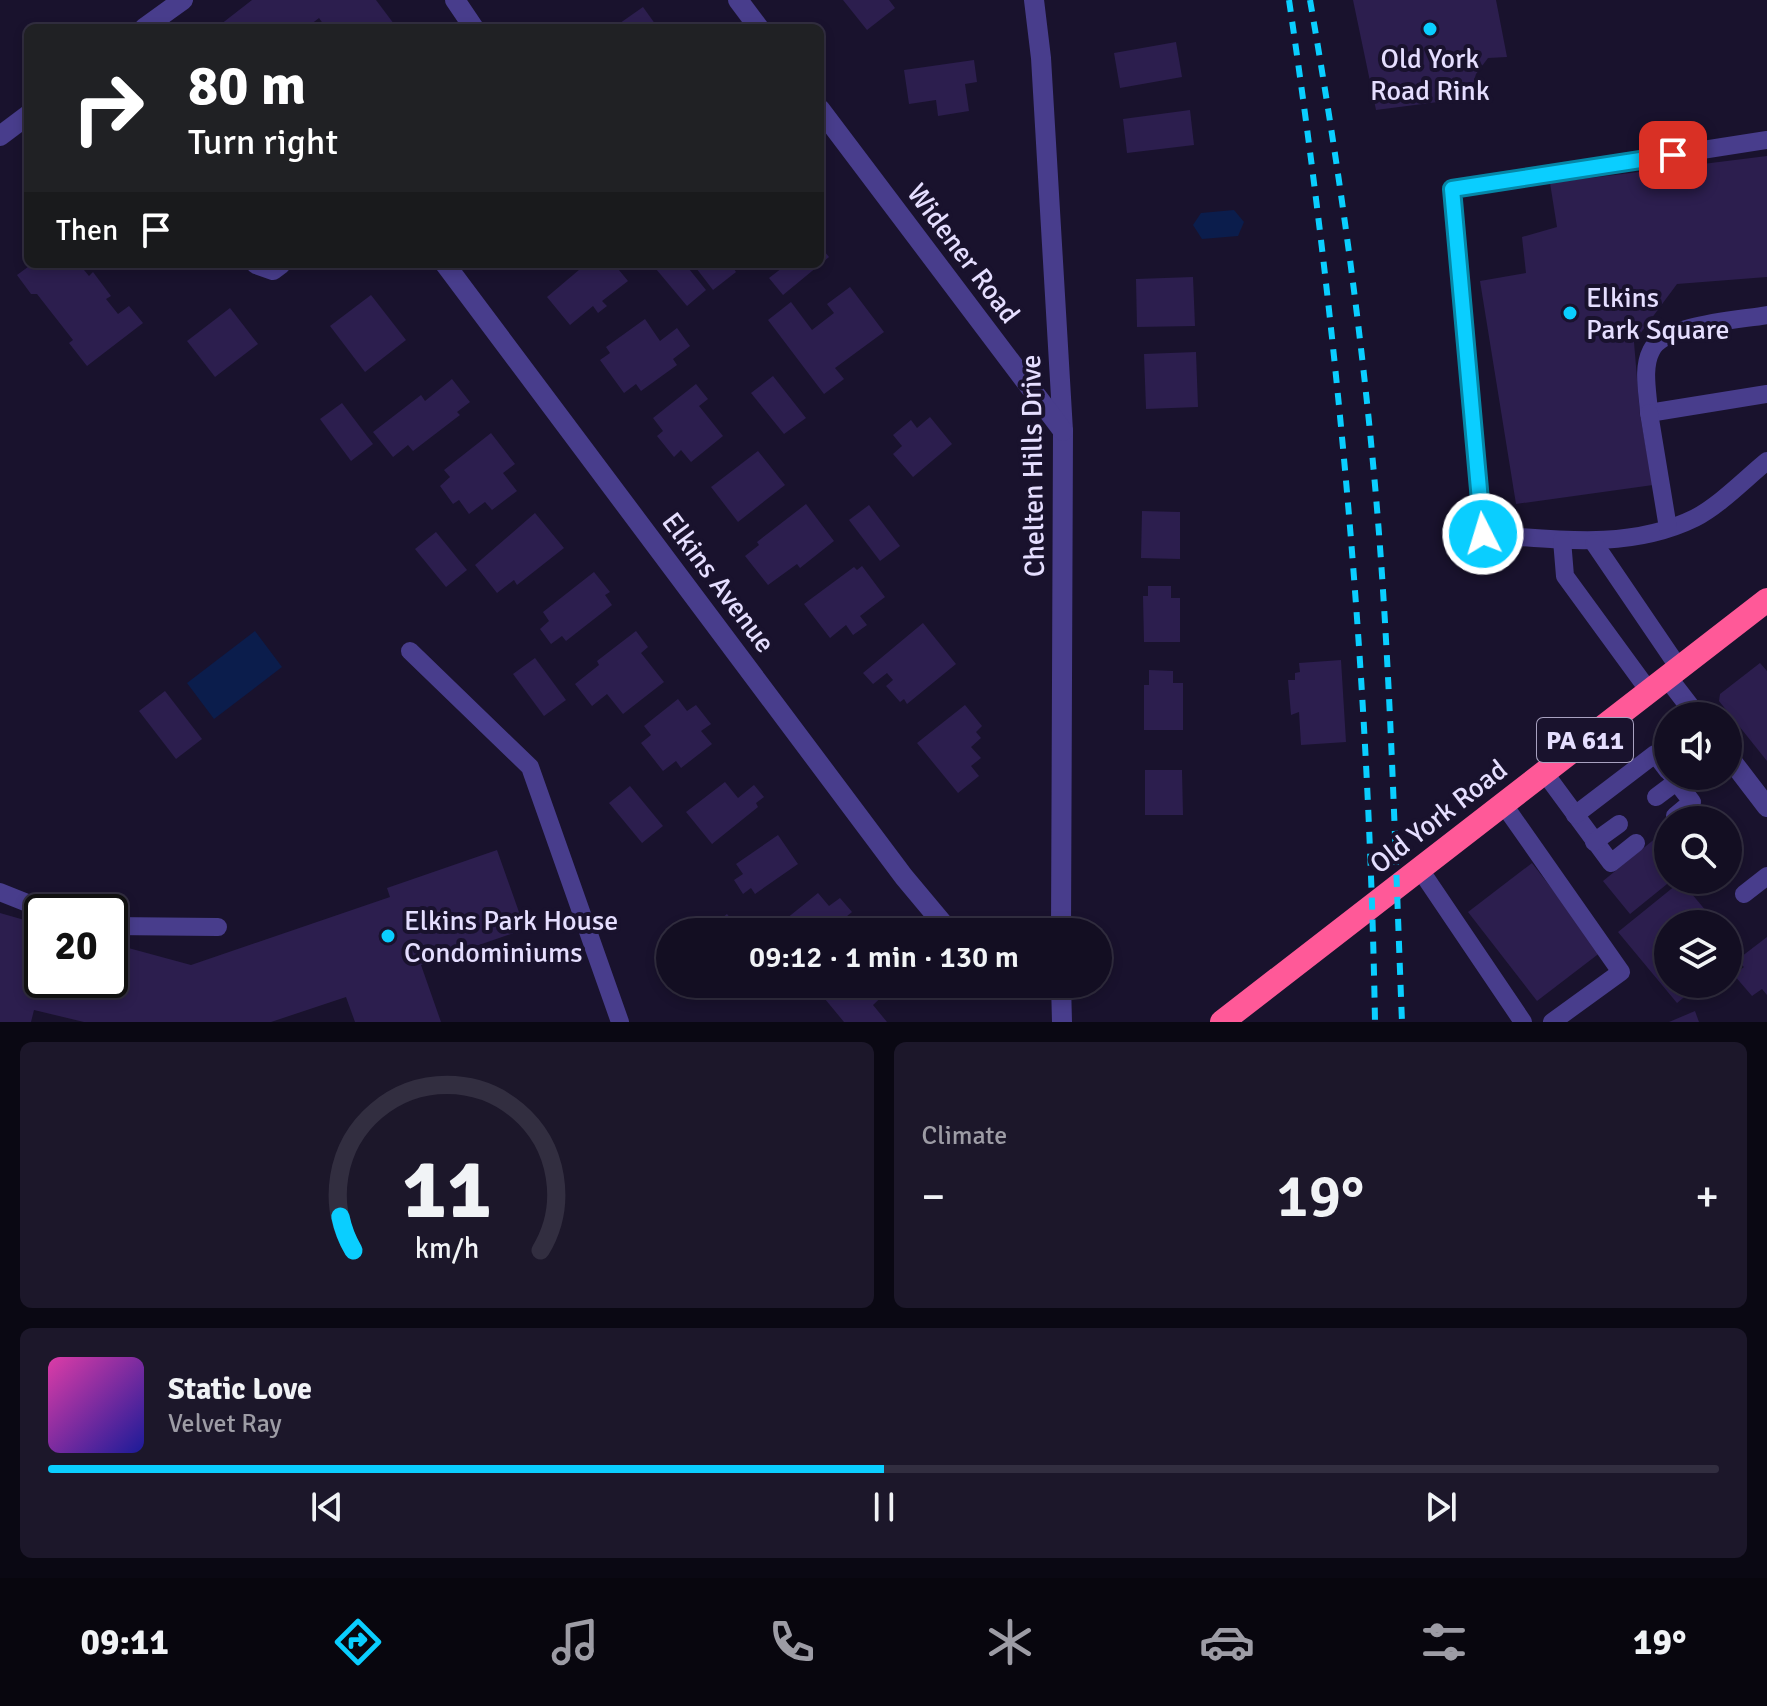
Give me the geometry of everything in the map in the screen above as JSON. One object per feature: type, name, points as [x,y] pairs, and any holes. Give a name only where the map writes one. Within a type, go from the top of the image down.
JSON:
[{"type":"highway","name":"Old York Road","points":[[1222,1022],[1767,600]]},
{"type":"street","points":[[150,24],[183,0]]},
{"type":"street","points":[[455,0],[471,24]]},
{"type":"street","points":[[738,0],[756,24]]},
{"type":"street","name":"Chelten Hills Drive","points":[[1034,0],[1041,58],[1063,431],[1061,918]]},
{"type":"street","name":"Widener Road","points":[[824,114],[1063,431]]},
{"type":"street","points":[[0,136],[24,118]]},
{"type":"street","name":"Elkins Avenue","points":[[448,268],[904,877],[938,918]]},
{"type":"street","points":[[1665,678],[1685,702]]},
{"type":"street","points":[[1742,774],[1767,807]]},
{"type":"street","points":[[1061,998],[1062,1022]]},
{"type":"lane","points":[[1767,140],[1452,189],[1483,534],[1594,543],[1668,528],[1697,517],[1767,461]]},
{"type":"lane","points":[[1668,528],[1649,413],[1646,376],[1651,349],[1672,332],[1767,315]]},
{"type":"lane","points":[[1649,413],[1767,394]]},
{"type":"lane","points":[[1562,540],[1565,576],[1665,678]]},
{"type":"lane","points":[[1594,543],[1665,678]]},
{"type":"lane","points":[[410,651],[530,767],[620,1022]]},
{"type":"lane","points":[[1575,815],[1654,755]]},
{"type":"lane","points":[[1544,772],[1611,863],[1636,843]]},
{"type":"lane","points":[[1656,797],[1662,790]]},
{"type":"lane","points":[[1684,790],[1692,802],[1687,806]]},
{"type":"lane","points":[[1504,805],[1621,972],[1552,1022]]},
{"type":"lane","points":[[1594,842],[1619,824]]},
{"type":"lane","points":[[1419,868],[1523,1022]]},
{"type":"lane","points":[[1744,894],[1767,876]]},
{"type":"lane","points":[[0,892],[24,902]]},
{"type":"lane","points":[[128,926],[218,927]]},
{"type":"water","points":[[1234,210],[1244,222],[1238,236],[1202,239],[1193,225],[1201,213]]},
{"type":"water","points":[[255,631],[282,667],[214,719],[187,683]]},
{"type":"building","points":[[252,0],[376,0],[394,24],[323,24],[319,18],[311,24],[221,24]]},
{"type":"building","points":[[843,0],[889,0],[895,8],[867,30]]},
{"type":"building","name":"Old York Road Rink","points":[[1353,0],[1496,0],[1507,57],[1488,58],[1476,74],[1469,98],[1376,110]]},
{"type":"building","points":[[643,7],[655,24],[619,24]]},
{"type":"building","points":[[1176,42],[1182,77],[1120,88],[1114,53]]},
{"type":"building","points":[[974,60],[977,82],[965,84],[969,111],[938,116],[936,100],[909,104],[904,70]]},
{"type":"building","points":[[1190,110],[1194,145],[1127,153],[1123,119]]},
{"type":"building","name":"Elkins Park Square","points":[[1767,156],[1767,277],[1677,284],[1634,342],[1640,415],[1653,485],[1516,504],[1480,281],[1526,273],[1522,237],[1557,227],[1550,183]]},
{"type":"building","points":[[27,268],[82,268],[89,276],[93,272],[111,296],[106,299],[118,314],[129,306],[143,323],[87,366],[69,343],[73,340],[37,294],[31,294],[17,275]]},
{"type":"building","points":[[581,268],[617,268],[628,281],[602,301],[607,306],[598,313],[593,306],[570,325],[547,297]]},
{"type":"building","points":[[688,268],[706,290],[687,306],[656,269]]},
{"type":"building","points":[[696,268],[734,268],[736,272],[713,290]]},
{"type":"building","points":[[782,268],[816,268],[783,295],[769,278]]},
{"type":"building","points":[[1193,277],[1195,326],[1137,327],[1136,279]]},
{"type":"building","points":[[850,287],[884,332],[835,368],[844,379],[824,394],[768,320],[791,302],[812,330],[834,313],[827,304]]},
{"type":"building","points":[[371,295],[406,340],[365,372],[330,326]]},
{"type":"building","points":[[230,308],[258,344],[215,377],[187,341]]},
{"type":"building","points":[[645,319],[660,341],[677,328],[690,346],[673,359],[677,365],[641,391],[636,384],[624,393],[600,360],[610,353],[606,347]]},
{"type":"building","points":[[1196,352],[1198,407],[1146,409],[1144,354]]},
{"type":"building","points":[[773,376],[806,418],[784,434],[751,393]]},
{"type":"building","points":[[452,379],[470,402],[457,412],[460,415],[413,451],[408,445],[393,457],[373,432],[421,395],[425,401]]},
{"type":"building","points":[[696,384],[708,399],[699,406],[723,436],[691,462],[681,450],[674,457],[657,436],[663,431],[653,418]]},
{"type":"building","points":[[342,403],[373,444],[351,461],[320,419]]},
{"type":"building","points":[[930,417],[952,444],[913,477],[893,454],[902,446],[893,435],[911,420],[917,428]]},
{"type":"building","points":[[491,433],[515,464],[503,473],[517,491],[492,510],[485,502],[469,514],[459,500],[453,504],[440,486],[450,477],[444,470]]},
{"type":"building","points":[[758,451],[785,485],[738,522],[711,487]]},
{"type":"building","points":[[806,504],[834,541],[800,568],[797,564],[768,585],[745,556],[759,545],[757,542]]},
{"type":"building","points":[[869,505],[900,546],[880,561],[849,520]]},
{"type":"building","points":[[1142,511],[1180,512],[1180,559],[1141,558]]},
{"type":"building","points":[[535,513],[564,548],[517,585],[514,580],[497,593],[475,565]]},
{"type":"building","points":[[436,532],[467,570],[446,587],[415,549]]},
{"type":"building","points":[[862,566],[885,597],[860,616],[867,625],[853,635],[846,625],[830,638],[804,604],[854,567],[857,570]]},
{"type":"building","points":[[594,572],[610,592],[605,595],[612,605],[566,641],[562,636],[551,644],[540,629],[549,621],[543,612]]},
{"type":"building","points":[[1148,586],[1171,586],[1171,598],[1180,598],[1180,642],[1144,642],[1143,596],[1148,596]]},
{"type":"building","points":[[923,623],[956,664],[907,704],[904,699],[900,702],[886,686],[893,680],[887,673],[873,684],[863,673]]},
{"type":"building","points":[[636,631],[648,647],[641,653],[664,682],[623,714],[607,694],[592,706],[575,684],[599,665],[597,661]]},
{"type":"building","points":[[535,658],[566,700],[544,716],[513,674]]},
{"type":"building","points":[[1341,660],[1346,742],[1301,745],[1299,712],[1291,715],[1288,680],[1295,680],[1295,673],[1300,672],[1299,663]]},
{"type":"building","points":[[1760,663],[1767,671],[1767,761],[1742,730],[1742,702],[1720,702],[1720,694]]},
{"type":"building","points":[[1149,670],[1173,671],[1173,683],[1183,683],[1183,730],[1144,730],[1144,685],[1149,685]]},
{"type":"building","points":[[165,691],[202,739],[176,759],[139,711]]},
{"type":"building","points":[[678,699],[687,711],[696,705],[711,724],[701,731],[712,744],[681,768],[676,761],[663,771],[641,743],[651,735],[644,726]]},
{"type":"building","points":[[965,705],[982,726],[976,732],[981,738],[971,747],[981,758],[971,766],[979,776],[958,793],[917,743]]},
{"type":"building","points":[[1145,770],[1182,770],[1183,815],[1145,815]]},
{"type":"building","points":[[725,782],[738,798],[754,785],[764,797],[756,803],[758,807],[712,844],[686,812]]},
{"type":"building","points":[[630,786],[663,826],[642,843],[609,803]]},
{"type":"building","points":[[778,835],[798,864],[755,894],[751,888],[743,894],[734,880],[743,874],[736,864]]},
{"type":"building","points":[[1654,840],[1655,894],[1630,914],[1603,881]]},
{"type":"building","name":"Elkins Park House Condominiums","points":[[497,850],[525,929],[421,965],[441,1022],[355,1022],[346,997],[271,1022],[84,1022],[34,1010],[31,1022],[0,1022],[0,913],[24,920],[24,998],[128,998],[128,948],[191,965],[390,897],[387,888]]},
{"type":"building","points":[[1532,863],[1601,952],[1537,1001],[1468,912]]},
{"type":"building","points":[[818,893],[829,906],[840,898],[852,912],[845,918],[787,918]]},
{"type":"building","points":[[1665,894],[1692,894],[1705,910],[1654,910],[1654,975],[1618,932]]},
{"type":"building","points":[[1767,937],[1767,995],[1762,989],[1752,996],[1742,984],[1742,956]]},
{"type":"building","points":[[880,998],[873,1005],[887,1022],[844,1022],[825,999]]},
{"type":"building","points":[[1695,1011],[1699,1022],[1669,1022]]},
{"type":"railway","points":[[1289,0],[1323,254],[1348,510],[1366,765],[1375,1022]]},
{"type":"railway","points":[[1310,0],[1354,287],[1377,503],[1402,1022]]},
{"type":"place","name":"Old York Road Rink","points":[[1430,29]]},
{"type":"place","name":"Elkins Park Square","points":[[1570,313]]},
{"type":"place","name":"Elkins Park House Condominiums","points":[[388,936]]},
{"type":"route","points":[[1483,534],[1452,189],[1673,155]]}]
